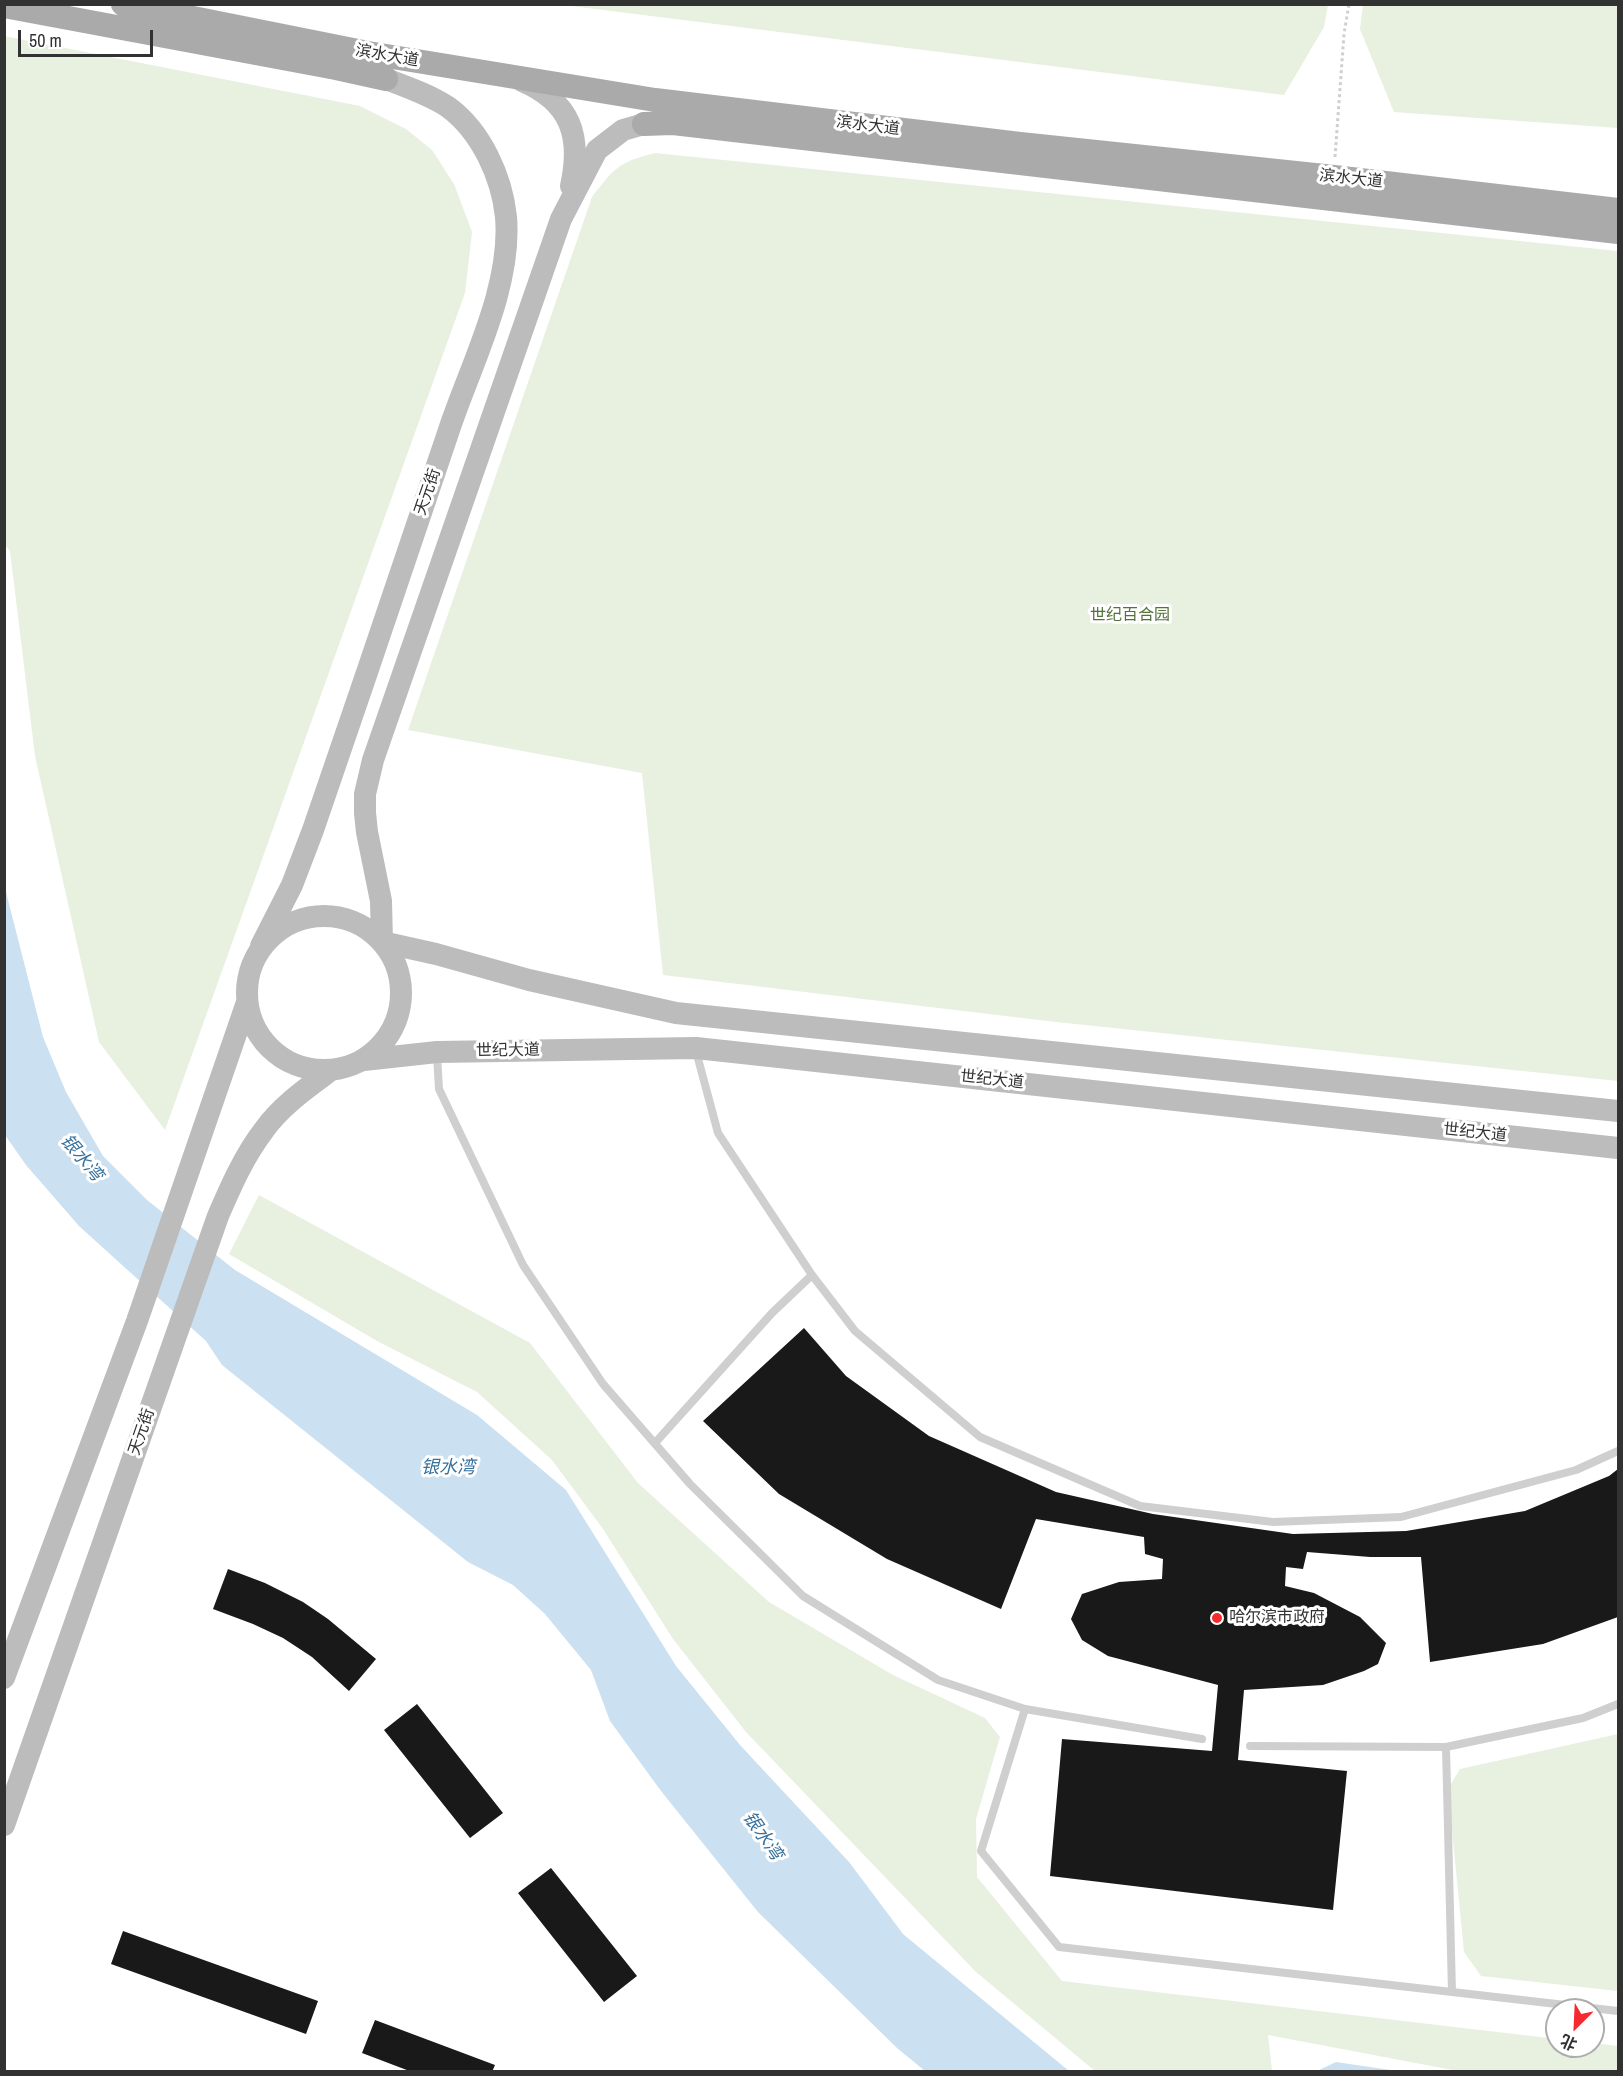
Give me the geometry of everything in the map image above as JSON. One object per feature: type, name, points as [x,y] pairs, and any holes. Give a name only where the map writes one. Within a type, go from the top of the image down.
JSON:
[{"type":"main road","name":"滨水大道","points":[[123,4],[368,53],[655,100],[1020,144],[1618,210]]},
{"type":"main road","name":"滨水大道","points":[[4,6],[386,79]]},
{"type":"main road","points":[[382,942],[381,901],[365,813],[365,794],[373,760],[565,211],[575,164],[569,123],[556,102],[546,93],[510,76]]},
{"type":"main road","name":"天元街","points":[[261,946],[292,885],[313,830],[451,424],[497,297],[503,271],[506,216],[495,173],[481,143],[467,124],[447,107],[386,79]]},
{"type":"main road","name":"滨水大道","points":[[644,124],[673,123],[1618,232]]},
{"type":"main road","points":[[565,211],[597,150],[623,130],[644,124]]},
{"type":"main road","points":[[321,915],[344,918],[367,929],[382,942],[394,961],[401,983],[401,1005],[394,1026],[382,1045],[364,1060],[330,1071],[312,1070],[289,1063],[268,1048],[254,1029],[246,1005],[246,984],[251,964],[261,946],[278,930],[298,920],[321,915]]},
{"type":"main road","name":"世纪大道","points":[[382,942],[436,954],[529,980],[676,1013],[1618,1112]]},
{"type":"main road","points":[[4,1678],[137,1321],[246,1005]]},
{"type":"main road","name":"世纪大道","points":[[364,1060],[437,1052],[696,1048],[1618,1148]]},
{"type":"main road","name":"天元街","points":[[4,1825],[218,1216],[240,1166],[265,1128],[297,1096],[330,1071]]},
{"type":"lane","points":[[696,1048],[718,1133],[812,1275],[855,1331],[980,1437],[1140,1506],[1274,1522],[1401,1517],[1576,1470],[1618,1451]]},
{"type":"lane","points":[[437,1052],[440,1089],[523,1265],[603,1384],[690,1484],[803,1596],[938,1680],[1025,1709],[1202,1739]]},
{"type":"lane","points":[[655,1443],[772,1313],[812,1275]]},
{"type":"lane","points":[[1250,1746],[1446,1747],[1583,1718],[1618,1704]]},
{"type":"lane","points":[[1025,1709],[981,1851],[1059,1947],[1618,2011]]},
{"type":"lane","points":[[1446,1747],[1452,1992]]},
{"type":"path","points":[[1334,177],[1344,34],[1349,4]]},
{"type":"green space","points":[[1328,4],[1324,27],[1284,95],[563,5]]},
{"type":"green space","points":[[1363,5],[1618,5],[1618,128],[1394,112],[1360,29]]},
{"type":"green space","points":[[4,36],[360,106],[406,129],[432,150],[454,184],[472,232],[465,293],[165,1130],[99,1042],[35,756],[10,551],[4,544]]},
{"type":"green space","name":"世纪百合园","points":[[655,153],[1618,251],[1618,1081],[1047,1021],[663,975],[642,773],[408,730],[592,197],[606,179],[625,163]]},
{"type":"green space","points":[[259,1195],[530,1343],[638,1483],[769,1602],[893,1675],[985,1718],[1000,1737],[976,1819],[977,1877],[1062,1981],[1545,2038],[1545,2058],[1605,2058],[1605,2044],[1618,2046],[1618,2071],[1458,2071],[1268,2035],[1272,2071],[1095,2071],[976,1972],[746,1732],[673,1639],[603,1529],[552,1460],[477,1392],[377,1341],[229,1254]]},
{"type":"green space","points":[[1618,1734],[1618,1991],[1481,1976],[1464,1952],[1448,1789],[1460,1769]]},
{"type":"water","name":"银水湾","points":[[4,880],[43,1037],[66,1092],[103,1156],[147,1200],[235,1270],[477,1415],[566,1490],[676,1666],[740,1745],[849,1862],[903,1934],[1069,2071],[925,2071],[897,2048],[758,1912],[661,1791],[610,1721],[591,1670],[545,1614],[513,1585],[468,1562],[222,1365],[206,1341],[79,1226],[26,1165],[5,1135]]},
{"type":"water","points":[[1336,2062],[1397,2071],[1317,2071]]},
{"type":"building","name":"哈尔滨市政府","points":[[804,1328],[846,1376],[929,1436],[1056,1492],[1153,1514],[1293,1534],[1406,1531],[1525,1511],[1609,1476],[1618,1469],[1618,1617],[1543,1644],[1430,1662],[1421,1557],[1370,1557],[1307,1552],[1303,1569],[1286,1567],[1285,1586],[1314,1593],[1360,1617],[1386,1643],[1378,1664],[1323,1685],[1244,1690],[1238,1760],[1347,1771],[1333,1910],[1050,1876],[1062,1739],[1212,1751],[1218,1685],[1108,1656],[1082,1640],[1071,1619],[1082,1594],[1119,1582],[1162,1579],[1163,1559],[1145,1554],[1144,1537],[1036,1519],[1001,1609],[887,1559],[779,1494],[703,1421]]},
{"type":"building","points":[[228,1569],[265,1583],[303,1602],[328,1619],[376,1659],[349,1691],[312,1657],[283,1638],[213,1609]]},
{"type":"building","points":[[417,1704],[503,1813],[470,1838],[384,1730]]},
{"type":"building","points":[[551,1868],[637,1976],[604,2002],[518,1893]]},
{"type":"building","points":[[123,1931],[318,2001],[306,2034],[111,1964]]},
{"type":"building","points":[[375,2020],[495,2065],[492,2072],[412,2072],[362,2053]]},
{"type":"place","name":"哈尔滨市政府","points":[[1217,1618]]}]
